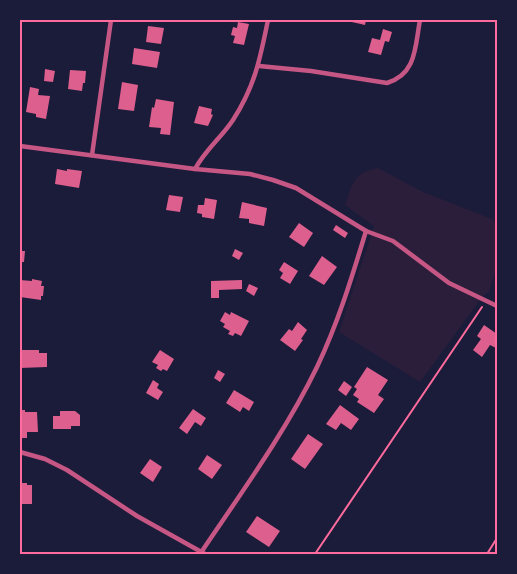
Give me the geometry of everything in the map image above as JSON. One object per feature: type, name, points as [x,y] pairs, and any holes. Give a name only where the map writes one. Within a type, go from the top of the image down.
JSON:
[{"type":"street","points":[[92,155],[111,20]]},
{"type":"street","points":[[196,169],[203,155],[232,122],[251,89],[259,66],[268,20]]},
{"type":"street","points":[[259,66],[311,71],[387,83],[403,76],[412,61],[420,20]]},
{"type":"street","points":[[20,146],[196,169],[250,174],[273,180],[296,188],[366,231],[393,241],[449,283],[497,306]]},
{"type":"street","points":[[20,452],[45,459],[67,470],[137,516],[202,553],[256,470],[317,366],[344,305],[366,231]]},
{"type":"path","points":[[315,554],[486,301]]},
{"type":"path","points":[[487,554],[497,538]]},
{"type":"shaded area","points":[[378,168],[423,192],[492,219],[497,225],[497,266],[489,292],[483,296],[420,382],[339,332],[374,226],[345,205],[355,180],[363,173]]},
{"type":"building","points":[[343,20],[366,20],[365,25]]},
{"type":"building","points":[[238,22],[249,24],[244,45],[233,43],[235,36],[231,35],[233,27],[237,28]]},
{"type":"building","points":[[148,26],[164,28],[161,44],[146,42]]},
{"type":"building","points":[[383,29],[392,32],[389,42],[385,41],[381,55],[368,52],[372,38],[380,40]]},
{"type":"building","points":[[134,48],[160,52],[157,68],[132,64]]},
{"type":"building","points":[[45,69],[55,71],[53,82],[44,81]]},
{"type":"building","points":[[70,70],[86,71],[82,91],[68,89]]},
{"type":"building","points":[[122,82],[138,85],[134,111],[118,109]]},
{"type":"building","points":[[30,87],[39,89],[38,95],[50,96],[46,119],[26,112]]},
{"type":"building","points":[[156,99],[174,102],[170,135],[160,134],[161,128],[149,127],[152,107],[154,108]]},
{"type":"building","points":[[199,106],[212,109],[211,114],[213,115],[208,126],[194,123]]},
{"type":"building","points":[[57,169],[82,171],[79,188],[55,184]]},
{"type":"building","points":[[169,195],[183,197],[180,212],[166,210]]},
{"type":"building","points":[[205,198],[217,200],[214,219],[202,217],[202,214],[197,213],[198,205],[204,205]]},
{"type":"building","points":[[242,202],[267,208],[264,226],[249,223],[249,219],[239,218]]},
{"type":"building","points":[[299,223],[313,233],[304,247],[289,237]]},
{"type":"building","points":[[336,225],[348,233],[345,238],[333,230]]},
{"type":"building","points":[[235,249],[243,253],[239,260],[232,256]]},
{"type":"building","points":[[20,251],[25,251],[24,262],[20,262]]},
{"type":"building","points":[[322,256],[337,267],[324,285],[309,276]]},
{"type":"building","points":[[284,262],[298,271],[290,284],[280,278],[283,273],[279,270]]},
{"type":"building","points":[[32,279],[42,281],[41,286],[44,286],[41,300],[20,297],[20,280],[32,281]]},
{"type":"building","points":[[242,280],[242,289],[219,290],[219,298],[211,298],[211,281]]},
{"type":"building","points":[[249,284],[258,288],[254,296],[246,291]]},
{"type":"building","points":[[225,312],[230,315],[231,312],[249,321],[241,336],[235,333],[233,336],[228,334],[230,331],[223,327],[225,324],[220,321]]},
{"type":"building","points":[[298,322],[307,330],[295,351],[280,340],[289,329],[292,331]]},
{"type":"building","points":[[484,325],[497,334],[497,347],[490,345],[482,357],[473,350],[481,339],[477,336]]},
{"type":"building","points":[[20,350],[39,350],[39,353],[47,353],[47,367],[20,368]]},
{"type":"building","points":[[160,350],[174,359],[167,371],[163,369],[161,371],[156,368],[158,365],[152,362]]},
{"type":"building","points":[[367,367],[388,380],[378,395],[384,399],[374,413],[357,402],[359,399],[353,395],[357,389],[354,387]]},
{"type":"building","points":[[218,370],[225,374],[220,382],[214,378]]},
{"type":"building","points":[[153,380],[159,384],[157,388],[163,392],[158,400],[146,393]]},
{"type":"building","points":[[344,381],[352,387],[346,396],[338,390]]},
{"type":"building","points":[[234,390],[254,402],[249,411],[243,407],[240,412],[226,403]]},
{"type":"building","points":[[340,405],[359,419],[351,430],[341,423],[336,430],[326,424]]},
{"type":"building","points":[[193,409],[206,418],[201,426],[195,422],[187,434],[179,428]]},
{"type":"building","points":[[20,410],[37,412],[38,432],[27,432],[27,438],[20,438]]},
{"type":"building","points":[[60,411],[75,411],[80,415],[80,426],[71,426],[71,429],[53,429],[53,416],[60,416]]},
{"type":"building","points":[[308,434],[323,444],[305,469],[291,459]]},
{"type":"building","points":[[207,455],[222,465],[212,479],[198,469]]},
{"type":"building","points":[[150,459],[162,467],[153,482],[140,473]]},
{"type":"building","points":[[21,483],[32,485],[32,504],[20,504]]},
{"type":"building","points":[[257,516],[280,531],[269,547],[246,532]]}]
